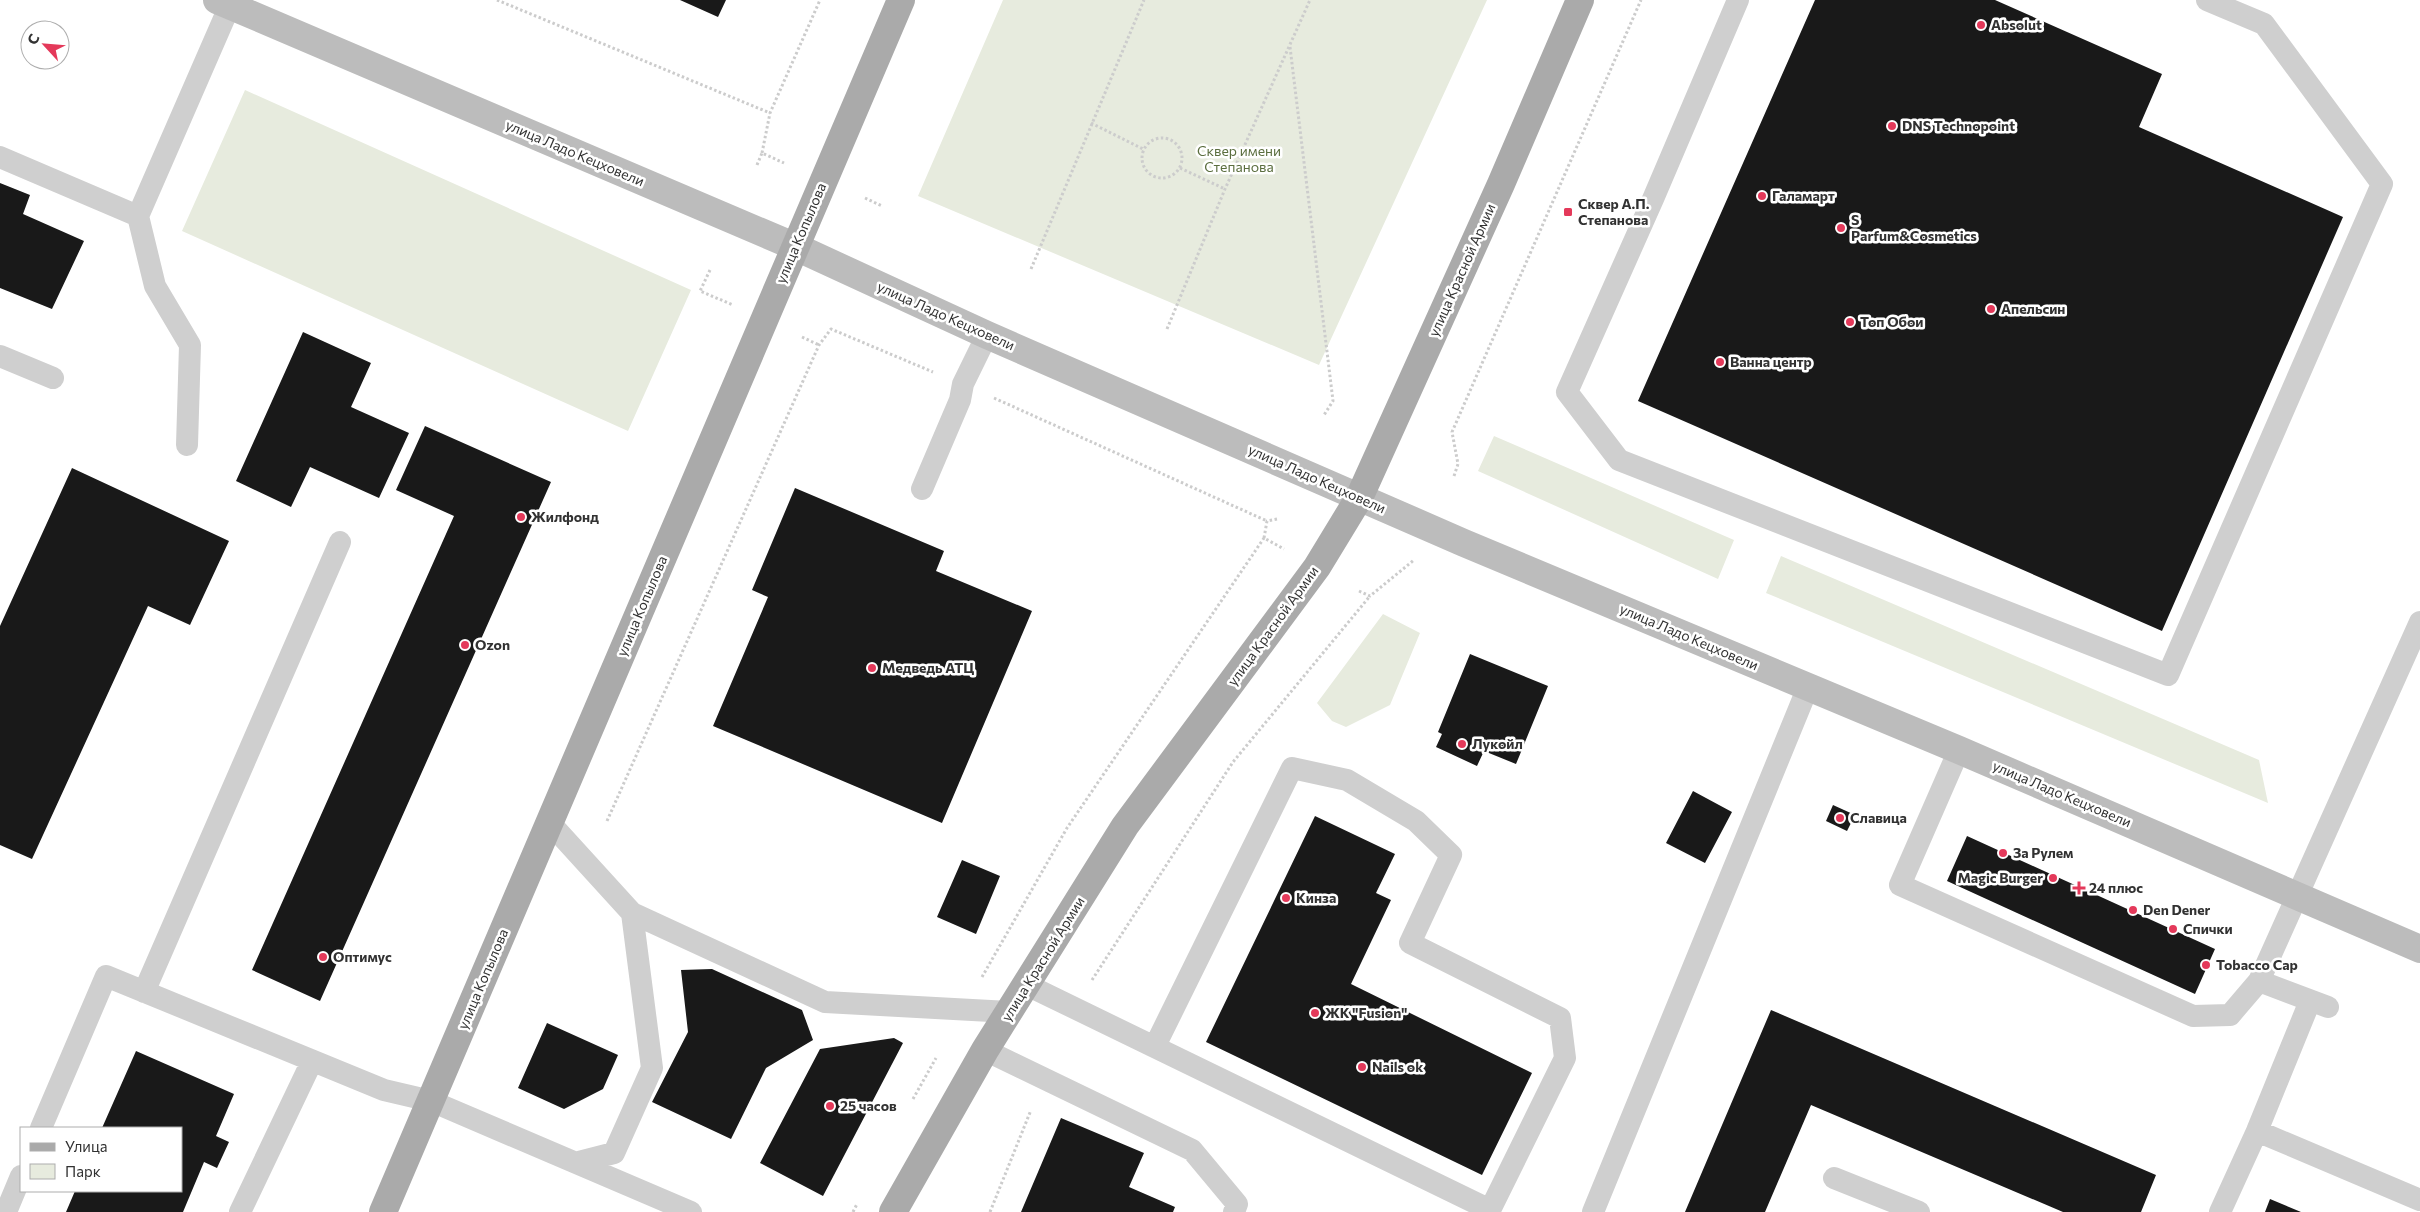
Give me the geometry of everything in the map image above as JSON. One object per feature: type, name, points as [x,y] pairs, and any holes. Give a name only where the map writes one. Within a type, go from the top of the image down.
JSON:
[{"type":"main road","name":"улица Копылова","points":[[383,1212],[901,0]]},
{"type":"main road","name":"улица Красной Армии","points":[[892,1212],[985,1050],[1125,826],[1317,567],[1359,498],[1501,184],[1580,0]]},
{"type":"main road","name":"улица Ладо Кецховели","points":[[223,3],[796,247],[987,335],[1359,498],[1959,750],[2420,949]]},
{"type":"lane","points":[[1738,0],[1653,199],[1567,392],[1620,460],[2168,675],[2382,184],[2264,24],[2207,0]]},
{"type":"lane","points":[[187,445],[190,345],[155,286],[138,216],[223,3]]},
{"type":"lane","points":[[0,157],[138,216]]},
{"type":"lane","points":[[922,489],[960,400],[963,384],[987,335]]},
{"type":"lane","points":[[0,356],[53,378]]},
{"type":"lane","points":[[144,992],[340,542]]},
{"type":"lane","points":[[1959,750],[1900,885],[2194,1016],[2230,1015],[2259,981],[2420,622]]},
{"type":"lane","points":[[1593,1212],[1808,687]]},
{"type":"lane","points":[[1027,985],[1490,1210],[1565,1058],[1560,1018],[1410,943],[1451,855],[1416,821],[1347,780],[1292,768],[1155,1046]]},
{"type":"lane","points":[[550,823],[632,913],[825,1002],[1009,1012]]},
{"type":"lane","points":[[579,1162],[614,1153],[652,1068],[632,913]]},
{"type":"lane","points":[[42,1127],[106,976],[384,1090],[431,1101],[579,1162],[691,1212]]},
{"type":"lane","points":[[2220,1212],[2319,1004],[2259,981]]},
{"type":"lane","points":[[985,1050],[1192,1150],[1237,1204],[1234,1212]]},
{"type":"lane","points":[[240,1212],[312,1062]]},
{"type":"lane","points":[[2257,1131],[2420,1200]]},
{"type":"lane","points":[[6,1212],[20,1178]]},
{"type":"lane","points":[[1834,1178],[1919,1212]]},
{"type":"path","points":[[497,0],[770,113]]},
{"type":"path","points":[[757,165],[762,153],[770,113],[820,0]]},
{"type":"path","points":[[1031,269],[1144,0]]},
{"type":"path","points":[[1167,329],[1225,189],[1310,0]]},
{"type":"path","points":[[1454,476],[1458,464],[1452,432],[1641,0]]},
{"type":"path","points":[[1290,47],[1332,401],[1324,415]]},
{"type":"path","points":[[1091,124],[1144,149]]},
{"type":"path","points":[[1165,138],[1171,140],[1180,150],[1182,162],[1180,168],[1170,177],[1155,178],[1144,169],[1142,156],[1144,149],[1152,140],[1165,138]]},
{"type":"path","points":[[762,153],[784,163]]},
{"type":"path","points":[[1180,168],[1225,189]]},
{"type":"path","points":[[865,198],[882,206]]},
{"type":"path","points":[[710,270],[700,291],[737,307]]},
{"type":"path","points":[[607,821],[819,344],[831,329],[963,384],[1267,521],[1277,519]]},
{"type":"path","points":[[802,337],[819,344]]},
{"type":"path","points":[[912,1101],[1067,828],[1264,538],[1267,521]]},
{"type":"path","points":[[1264,538],[1284,549]]},
{"type":"path","points":[[1074,1008],[1232,762],[1370,596],[1415,560]]},
{"type":"path","points":[[1359,591],[1370,596]]},
{"type":"path","points":[[853,1212],[857,1204]]},
{"type":"green space","name":"Сквер имени Степанова","points":[[1003,0],[1487,0],[1319,365],[918,196]]},
{"type":"green space","points":[[245,90],[691,290],[628,431],[182,231]]},
{"type":"green space","points":[[1494,436],[1734,540],[1718,579],[1478,471]]},
{"type":"green space","points":[[1781,556],[2259,760],[2268,803],[1766,593]]},
{"type":"green space","points":[[1383,614],[1420,633],[1390,705],[1346,727],[1332,721],[1317,703]]},
{"type":"building","points":[[680,0],[726,0],[718,17]]},
{"type":"building","name":"Апельсин","points":[[1815,0],[1995,0],[2162,74],[2139,127],[2343,217],[2162,631],[1638,401]]},
{"type":"building","points":[[0,183],[30,195],[23,214],[84,241],[52,309],[0,288]]},
{"type":"building","points":[[303,332],[371,363],[351,407],[409,433],[379,498],[310,467],[291,507],[236,481]]},
{"type":"building","points":[[425,426],[551,482],[320,1001],[252,970],[454,516],[396,490]]},
{"type":"building","points":[[72,468],[229,541],[190,625],[148,606],[32,859],[0,845],[0,626]]},
{"type":"building","name":"Медведь АТЦ","points":[[795,488],[944,551],[936,571],[1032,611],[942,823],[713,726],[768,597],[752,590]]},
{"type":"building","points":[[1470,654],[1548,686],[1516,764],[1484,751],[1477,766],[1436,747],[1442,734],[1438,732]]},
{"type":"building","points":[[1693,791],[1732,812],[1705,863],[1666,843]]},
{"type":"building","name":"Славица","points":[[1833,805],[1855,815],[1847,831],[1826,821]]},
{"type":"building","name":"ЖК \"Fusion\"","points":[[1315,816],[1395,854],[1376,893],[1391,900],[1351,984],[1532,1073],[1482,1175],[1206,1042]]},
{"type":"building","points":[[1967,836],[2215,949],[2195,994],[1947,881]]},
{"type":"building","points":[[962,860],[1000,876],[976,934],[937,917]]},
{"type":"building","points":[[712,969],[802,1010],[813,1040],[766,1068],[731,1139],[652,1102],[688,1032],[681,970]]},
{"type":"building","points":[[1771,1010],[2156,1175],[2141,1212],[2063,1212],[1811,1105],[1765,1212],[1685,1212]]},
{"type":"building","points":[[547,1023],[618,1055],[603,1089],[564,1109],[518,1088]]},
{"type":"building","name":"25 часов","points":[[894,1038],[903,1043],[823,1196],[760,1163],[820,1049]]},
{"type":"building","points":[[136,1051],[234,1094],[216,1136],[229,1142],[217,1168],[204,1162],[183,1212],[66,1212],[75,1192],[182,1192],[182,1127],[102,1127]]},
{"type":"building","points":[[1061,1118],[1144,1153],[1129,1187],[1175,1207],[1173,1212],[1021,1212]]},
{"type":"building","points":[[2270,1199],[2301,1212],[2265,1212]]},
{"type":"place","name":"Absolut","points":[[1981,25]]},
{"type":"place","name":"DNS Technopoint","points":[[1892,126]]},
{"type":"place","name":"Галамарт","points":[[1762,196]]},
{"type":"place","name":"Сквер А.П. Степанова","points":[[1568,212]]},
{"type":"place","name":"S Parfum&Cosmetics","points":[[1841,228]]},
{"type":"place","name":"Апельсин","points":[[1991,309]]},
{"type":"place","name":"Топ Обои","points":[[1850,322]]},
{"type":"place","name":"Ванна центр","points":[[1720,362]]},
{"type":"place","name":"Жилфонд","points":[[521,517]]},
{"type":"place","name":"Ozon","points":[[465,645]]},
{"type":"place","name":"Медведь АТЦ","points":[[872,668]]},
{"type":"place","name":"Лукойл","points":[[1462,744]]},
{"type":"place","name":"Славица","points":[[1840,818]]},
{"type":"place","name":"За Рулем","points":[[2003,853]]},
{"type":"place","name":"Magic Burger","points":[[2053,878]]},
{"type":"place","name":"24 плюс","points":[[2079,888]]},
{"type":"place","name":"Кинза","points":[[1286,898]]},
{"type":"place","name":"Den Dener","points":[[2133,910]]},
{"type":"place","name":"Спички","points":[[2173,929]]},
{"type":"place","name":"Оптимус","points":[[323,957]]},
{"type":"place","name":"Tobacco Cap","points":[[2206,965]]},
{"type":"place","name":"ЖК \"Fusion\"","points":[[1315,1013]]},
{"type":"place","name":"Nails ok","points":[[1362,1067]]},
{"type":"place","name":"25 часов","points":[[830,1106]]}]
